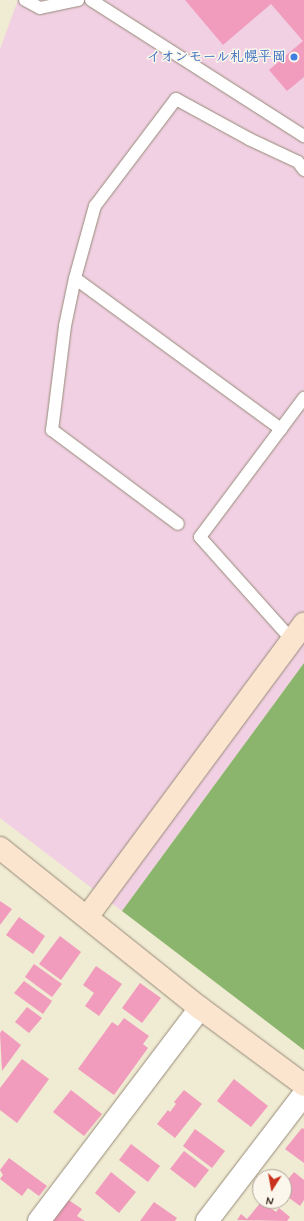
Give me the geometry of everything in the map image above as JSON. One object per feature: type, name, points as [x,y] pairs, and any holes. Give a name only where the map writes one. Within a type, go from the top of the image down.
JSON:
[{"type":"street","points":[[87,917],[298,632]]},
{"type":"street","points":[[0,848],[200,1008],[304,1085]]},
{"type":"street","points":[[39,1221],[200,1008]]},
{"type":"street","points":[[207,1221],[304,1094]]},
{"type":"lane","points":[[25,0],[40,8],[78,0]]},
{"type":"lane","points":[[91,0],[301,130]]},
{"type":"lane","points":[[178,524],[52,430],[65,326],[75,278],[95,206],[176,99],[249,140],[298,162],[304,170]]},
{"type":"lane","points":[[75,278],[281,429]]},
{"type":"lane","points":[[298,632],[200,537],[304,398]]},
{"type":"shaded area","points":[[18,0],[304,0],[304,663],[122,911],[0,818],[0,49]]},
{"type":"green space","points":[[304,663],[304,1050],[122,911]]},
{"type":"building","name":"イオンモール札幌平岡","points":[[185,0],[304,0],[304,77],[287,91],[269,70],[303,41],[271,4],[223,45]]},
{"type":"building","points":[[0,901],[12,909],[0,925]]},
{"type":"building","points":[[19,917],[45,936],[33,954],[6,935]]},
{"type":"building","points":[[60,936],[81,952],[61,980],[39,964]]},
{"type":"building","points":[[34,964],[62,984],[52,997],[25,977]]},
{"type":"building","points":[[96,966],[122,984],[99,1016],[85,1006],[94,993],[83,985]]},
{"type":"building","points":[[24,981],[52,1001],[43,1014],[14,993]]},
{"type":"building","points":[[140,983],[161,998],[142,1023],[122,1008]]},
{"type":"building","points":[[27,1007],[42,1018],[29,1033],[15,1022]]},
{"type":"building","points":[[124,1018],[149,1036],[143,1044],[148,1048],[114,1095],[78,1069],[112,1022],[118,1026]]},
{"type":"building","points":[[2,1030],[21,1045],[2,1071],[0,1033]]},
{"type":"building","points":[[22,1059],[49,1079],[17,1123],[0,1110],[0,1088]]},
{"type":"building","points":[[234,1079],[268,1106],[251,1127],[217,1101]]},
{"type":"building","points":[[71,1090],[102,1114],[84,1136],[53,1112]]},
{"type":"building","points":[[184,1090],[202,1104],[175,1138],[157,1124],[168,1110],[170,1112],[176,1104],[174,1102]]},
{"type":"building","points":[[302,1128],[304,1129],[304,1163],[285,1149]]},
{"type":"building","points":[[195,1129],[225,1151],[212,1168],[183,1146]]},
{"type":"building","points":[[131,1144],[160,1166],[148,1182],[119,1160]]},
{"type":"building","points":[[184,1151],[209,1170],[195,1188],[170,1169]]},
{"type":"building","points":[[9,1158],[47,1186],[39,1196],[28,1188],[22,1196],[0,1179],[3,1175],[0,1170]]},
{"type":"building","points":[[111,1172],[136,1192],[119,1213],[95,1193]]},
{"type":"building","points":[[294,1172],[304,1180],[304,1200],[300,1206],[292,1200],[292,1174]]},
{"type":"building","points":[[67,1199],[82,1209],[77,1216],[85,1221],[50,1221]]},
{"type":"building","points":[[154,1202],[177,1218],[175,1221],[140,1221]]},
{"type":"building","points":[[255,1209],[272,1209],[276,1212],[280,1209],[290,1217],[287,1221],[237,1220],[241,1214],[247,1219]]},
{"type":"place","name":"イオンモール札幌平岡","points":[[294,57]]}]
